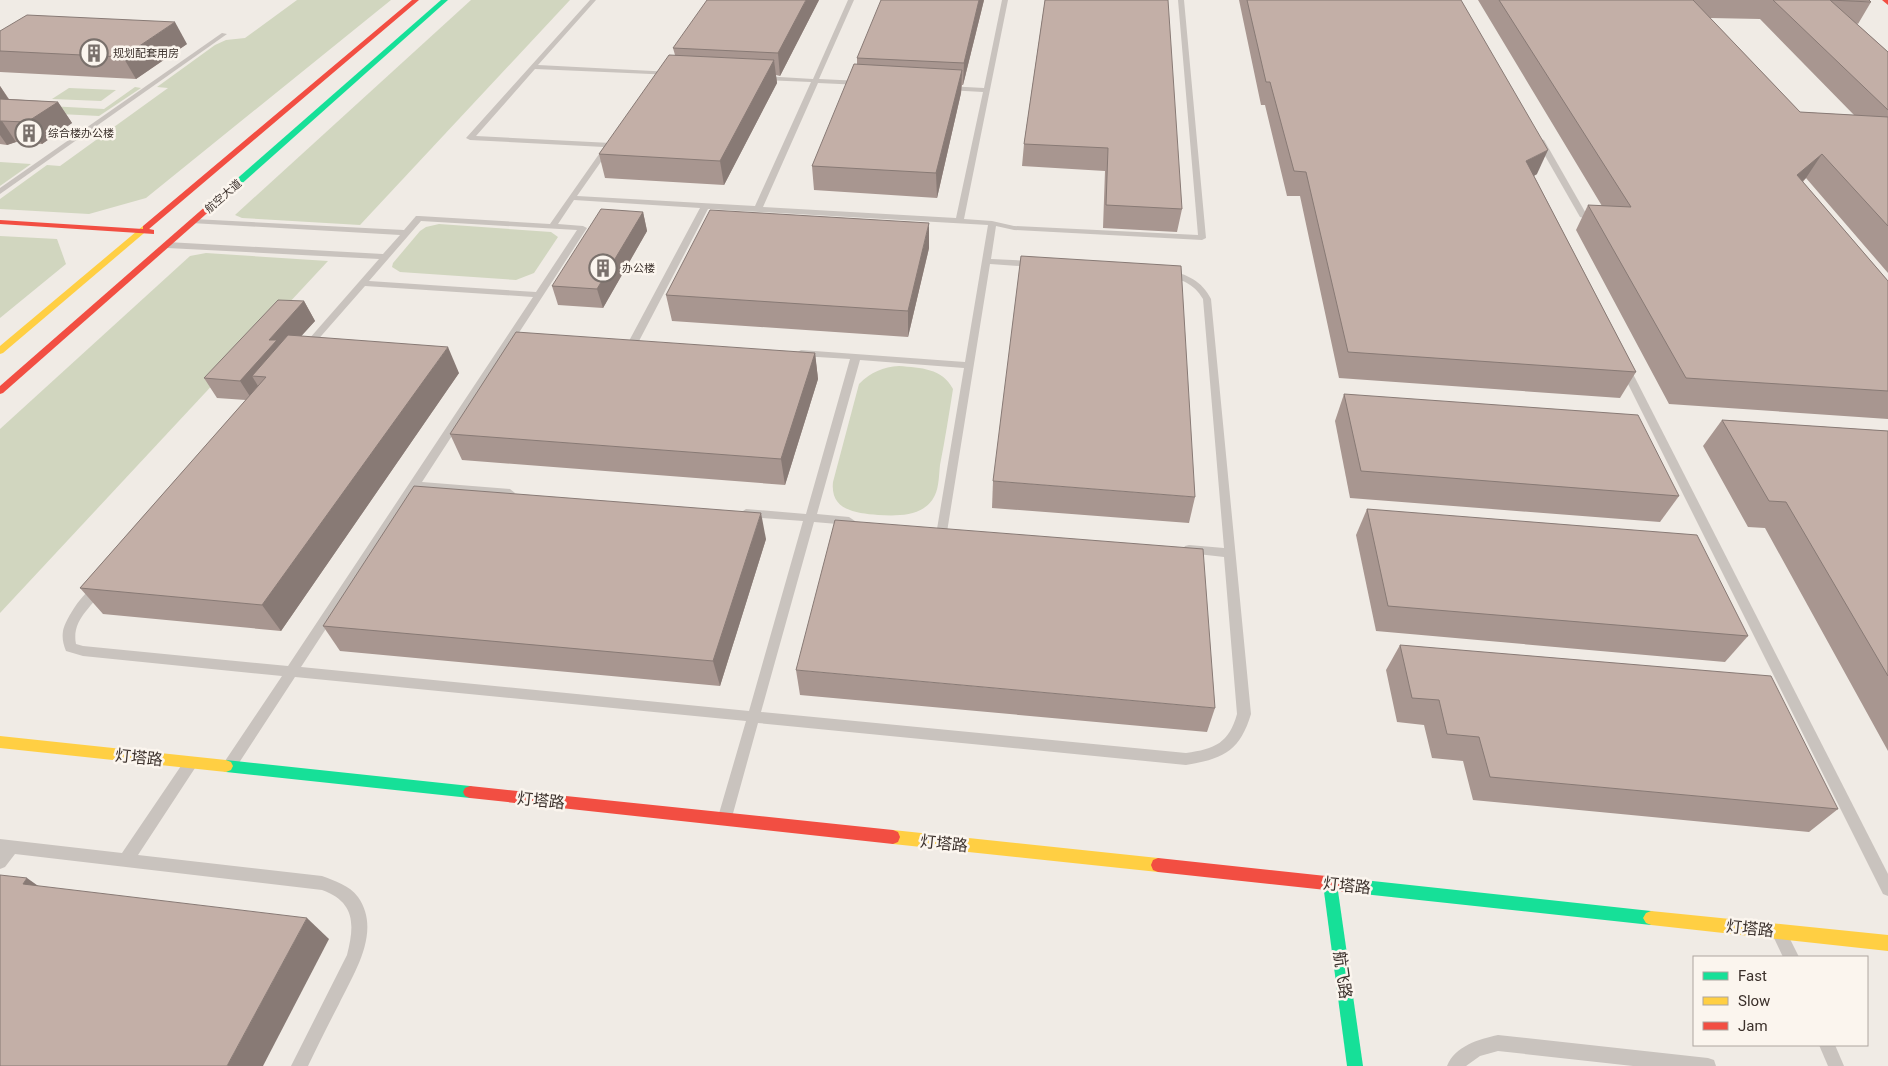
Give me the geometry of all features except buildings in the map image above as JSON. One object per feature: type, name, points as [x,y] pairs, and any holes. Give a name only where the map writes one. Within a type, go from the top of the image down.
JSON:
[{"type":"main road","name":"航空大道","points":[[0,351],[416,0]]},
{"type":"main road","name":"航空大道","points":[[0,392],[445,0]]},
{"type":"main road","points":[[0,222],[180,234]]},
{"type":"main road","name":"灯塔路","points":[[0,742],[1888,944]]},
{"type":"main road","name":"航飞路","points":[[1330,884],[1355,1066]]},
{"type":"lane","points":[[593,0],[470,138],[608,145]]},
{"type":"lane","points":[[758,208],[851,0]]},
{"type":"lane","points":[[960,221],[1005,0]]},
{"type":"lane","points":[[572,198],[992,223],[1014,228],[1202,238],[1181,0]]},
{"type":"lane","points":[[0,192],[224,34]]},
{"type":"lane","points":[[653,81],[664,65]]},
{"type":"lane","points":[[534,67],[678,74]]},
{"type":"lane","points":[[756,78],[872,84]]},
{"type":"lane","points":[[939,87],[987,90]]},
{"type":"lane","points":[[1534,130],[1584,217]]},
{"type":"lane","points":[[552,226],[614,138]]},
{"type":"lane","points":[[634,341],[706,205]]},
{"type":"lane","points":[[229,767],[414,485],[520,333],[540,295],[583,228],[419,218],[298,357]]},
{"type":"lane","points":[[194,221],[405,234]]},
{"type":"lane","points":[[943,529],[992,223]]},
{"type":"lane","points":[[167,245],[385,257]]},
{"type":"lane","points":[[986,261],[1044,265]]},
{"type":"lane","points":[[103,582],[77,612],[70,624],[66,637],[70,647],[83,651],[292,672],[1186,759],[1206,756],[1221,750],[1233,741],[1240,729],[1244,714],[1207,299],[1204,291],[1186,278],[1151,272]]},
{"type":"lane","points":[[363,282],[540,295]]},
{"type":"lane","points":[[788,352],[969,365]]},
{"type":"lane","points":[[724,820],[856,356]]},
{"type":"lane","points":[[1621,360],[1888,889]]},
{"type":"lane","points":[[414,485],[523,494]]},
{"type":"lane","points":[[731,511],[857,522]]},
{"type":"lane","points":[[1180,549],[1230,553]]},
{"type":"lane","points":[[126,860],[191,763]]},
{"type":"lane","points":[[0,862],[6,846],[322,883],[336,887],[348,895],[355,904],[358,914],[359,940],[354,957],[299,1066]]},
{"type":"lane","points":[[1780,931],[1790,956]]},
{"type":"lane","points":[[1455,1066],[1461,1058],[1475,1048],[1498,1043],[1708,1066]]},
{"type":"lane","points":[[1827,1046],[1836,1066]]},
{"type":"green space","points":[[297,0],[391,0],[146,198],[89,214],[0,209],[0,199],[47,165],[60,166],[168,88],[157,87],[215,45],[226,40],[245,38]]},
{"type":"green space","points":[[471,0],[570,0],[360,225],[242,218],[235,215]]},
{"type":"green space","points":[[135,87],[141,88],[99,116],[21,112],[31,105],[104,109]]},
{"type":"green space","points":[[69,88],[116,90],[101,101],[52,99]]},
{"type":"green space","points":[[0,162],[31,164],[0,186]]},
{"type":"green space","points":[[439,224],[551,232],[558,237],[534,273],[516,280],[400,272],[392,267],[393,263],[420,231],[426,227]]},
{"type":"green space","points":[[0,236],[57,239],[66,264],[0,318]]},
{"type":"green space","points":[[206,253],[328,261],[0,613],[0,429],[190,256]]},
{"type":"green space","points":[[899,366],[930,370],[943,377],[953,389],[936,492],[931,502],[925,508],[910,514],[878,515],[853,511],[840,504],[836,499],[833,491],[833,482],[859,384],[877,371]]},
{"type":"traffic: fast","points":[[226,193],[445,0]]},
{"type":"traffic: fast","points":[[226,766],[470,792]]},
{"type":"traffic: fast","points":[[1330,884],[1355,1066]]},
{"type":"traffic: fast","points":[[1354,886],[1651,918]]},
{"type":"traffic: slow","points":[[0,351],[146,228]]},
{"type":"traffic: slow","points":[[0,742],[226,766]]},
{"type":"traffic: slow","points":[[893,837],[1158,865]]},
{"type":"traffic: slow","points":[[1651,918],[1888,943]]},
{"type":"traffic: jam","points":[[146,228],[416,0]]},
{"type":"traffic: jam","points":[[1885,0],[1888,3]]},
{"type":"traffic: jam","points":[[0,391],[226,193]]},
{"type":"traffic: jam","points":[[0,222],[151,232]]},
{"type":"traffic: jam","points":[[470,792],[893,837]]},
{"type":"traffic: jam","points":[[1158,865],[1354,886]]},
{"type":"place","name":"规划配套用房","points":[[94,53]]},
{"type":"place","name":"综合楼办公楼","points":[[29,133]]},
{"type":"place","name":"办公楼","points":[[603,268]]}]
